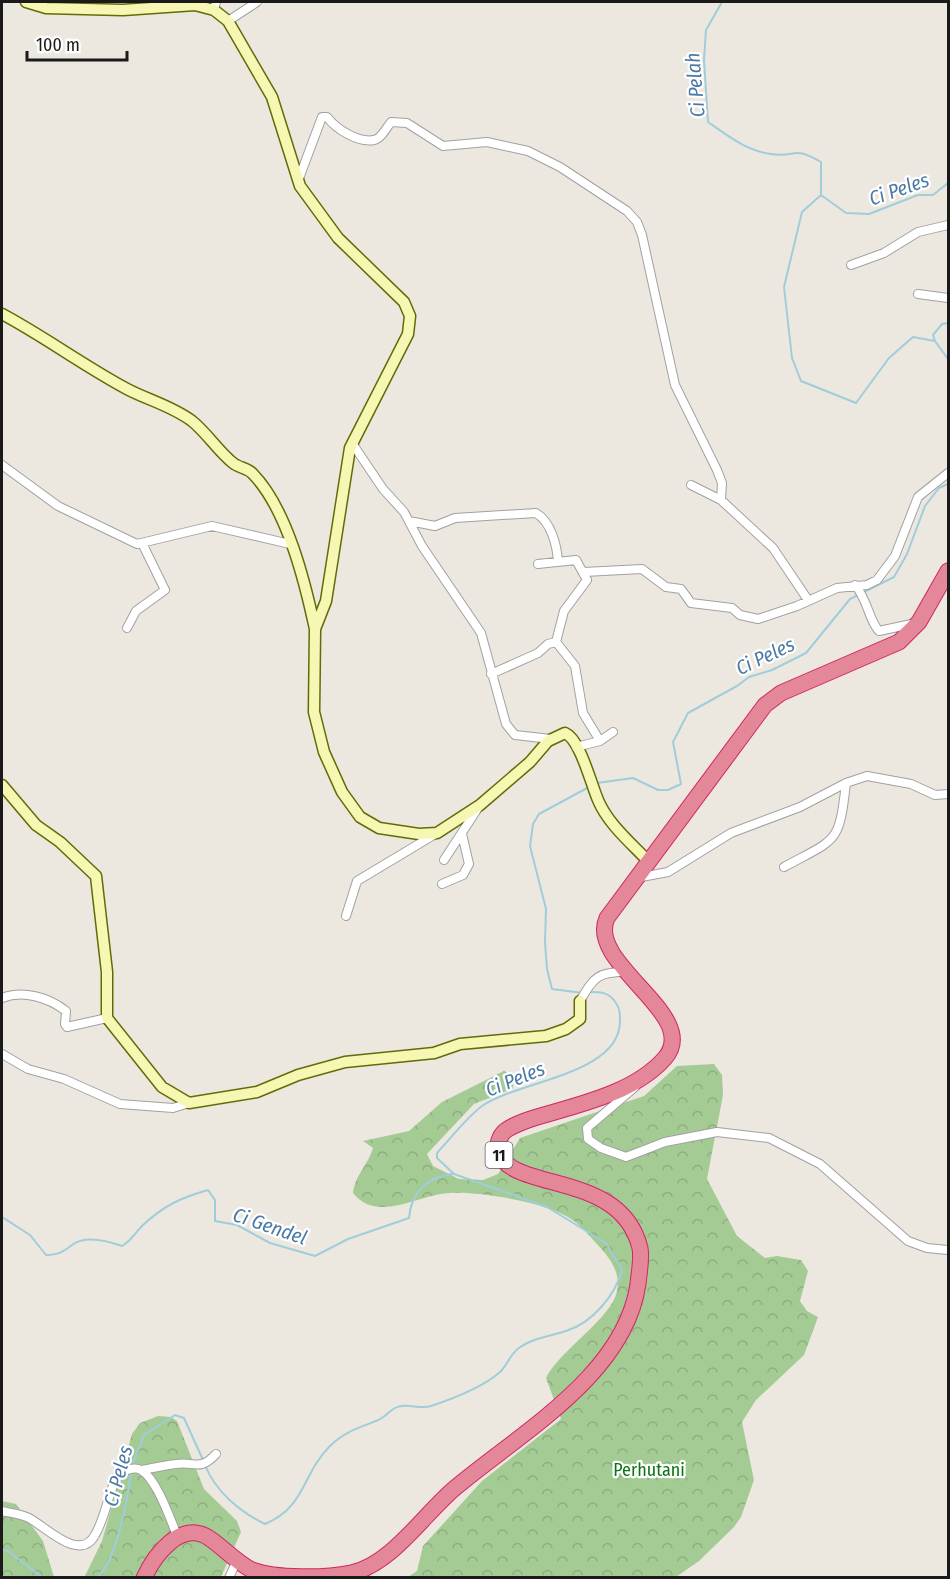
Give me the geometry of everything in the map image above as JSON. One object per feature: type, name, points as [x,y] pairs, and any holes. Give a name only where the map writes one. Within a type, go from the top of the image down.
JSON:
[{"type":"highway","name":"11","points":[[178,1538],[201,1534],[237,1560],[260,1573],[292,1576],[340,1575],[371,1566],[385,1556],[455,1488],[584,1382],[617,1342],[630,1318],[639,1272],[640,1254],[637,1240],[613,1205],[510,1167],[499,1156],[497,1148],[504,1132],[516,1125],[595,1099],[640,1078],[665,1059],[670,1052],[672,1038],[664,1018],[609,949],[603,930],[607,918],[644,878],[652,858],[765,705],[788,689],[890,647],[906,636],[919,622],[948,571]]},
{"type":"highway","points":[[144,1578],[164,1547],[178,1538]]},
{"type":"street","points":[[29,2],[46,8],[123,10],[195,5],[215,6],[228,21],[272,97],[298,181],[338,238],[395,291],[408,307],[410,316],[408,334],[352,443],[326,601],[315,629]]},
{"type":"street","points":[[228,21],[257,2]]},
{"type":"street","points":[[298,181],[322,117],[354,137],[372,140],[378,138],[391,122],[401,122],[444,146],[492,142],[528,151],[560,167],[627,211],[637,222],[642,236],[675,385],[717,470],[722,483],[721,500]]},
{"type":"street","points":[[851,265],[884,253],[918,232],[948,225]]},
{"type":"street","points":[[918,294],[948,298]]},
{"type":"street","points":[[2,314],[128,389],[163,404],[191,420],[233,463],[252,472],[283,519],[306,586],[315,629],[314,712],[324,752],[342,792],[360,817],[379,828],[419,834],[437,832]]},
{"type":"street","points":[[352,443],[382,489],[400,507],[422,546],[481,633],[506,724],[515,735],[551,739]]},
{"type":"street","points":[[2,465],[58,506],[123,539],[142,543],[212,526],[290,544]]},
{"type":"street","points":[[584,572],[643,569],[666,587],[681,588],[691,603],[732,608],[740,615],[758,619],[837,588],[860,590],[878,580],[895,556],[918,497],[948,473]]},
{"type":"street","points":[[691,485],[721,500],[772,548],[808,600]]},
{"type":"street","points":[[409,521],[435,526],[455,518],[536,513],[544,518],[549,528],[558,562]]},
{"type":"street","points":[[128,627],[136,611],[165,590],[142,543]]},
{"type":"street","points":[[538,564],[576,560],[584,572],[586,582],[564,611],[556,642],[573,663],[583,713],[600,741]]},
{"type":"street","points":[[860,590],[875,627],[879,631],[919,622]]},
{"type":"street","points":[[491,674],[556,642]]},
{"type":"street","points":[[576,747],[600,741],[614,732]]},
{"type":"street","points":[[346,916],[357,881],[412,850],[480,805],[530,762],[558,734],[568,734],[589,776],[598,801],[617,829],[652,858]]},
{"type":"street","points":[[644,878],[668,872],[731,833],[800,807],[846,783],[867,776],[881,777],[915,786],[935,795],[948,794]]},
{"type":"street","points":[[784,867],[833,839],[842,821],[846,783]]},
{"type":"street","points":[[2,785],[36,825],[96,876],[107,972],[106,1018],[162,1087],[189,1103]]},
{"type":"street","points":[[444,860],[480,805]]},
{"type":"street","points":[[442,884],[463,875],[470,864],[462,834]]},
{"type":"street","points":[[2,1054],[28,1069],[64,1079],[120,1104],[173,1108],[189,1103],[257,1092],[286,1079],[345,1062],[434,1053],[460,1044],[503,1041],[555,1033],[580,1019],[580,1001],[591,983],[601,973],[628,971]]},
{"type":"street","points":[[2,998],[14,994],[46,999],[66,1011],[65,1024],[67,1027],[106,1018]]},
{"type":"street","points":[[640,1078],[621,1101],[587,1128],[588,1139],[601,1148],[626,1157],[665,1142],[717,1132],[769,1138],[820,1164],[908,1241],[927,1248],[948,1250]]},
{"type":"street","points":[[2,1510],[26,1516],[74,1546],[84,1546],[94,1538],[108,1493],[118,1474],[126,1470],[179,1463],[194,1467],[208,1463],[216,1454]]},
{"type":"street","points":[[140,1469],[156,1489],[178,1538]]},
{"type":"street","points":[[229,1578],[237,1560]]},
{"type":"green space","name":"Perhutani","points":[[714,1064],[722,1075],[723,1095],[707,1179],[737,1236],[765,1258],[777,1256],[801,1260],[808,1271],[800,1301],[807,1311],[818,1317],[804,1355],[756,1400],[742,1422],[754,1480],[741,1517],[734,1527],[699,1561],[676,1577],[408,1577],[417,1571],[423,1546],[482,1481],[561,1419],[546,1378],[562,1357],[606,1312],[613,1301],[618,1284],[616,1271],[609,1259],[582,1228],[566,1216],[541,1206],[509,1198],[462,1193],[438,1195],[386,1207],[363,1202],[353,1193],[354,1187],[373,1148],[363,1141],[409,1131],[442,1102],[504,1071],[516,1077],[512,1089],[474,1104],[427,1154],[433,1166],[459,1179],[483,1180],[498,1174],[520,1138],[644,1096],[677,1066]]},
{"type":"green space","points":[[158,1416],[171,1417],[177,1421],[204,1489],[237,1521],[241,1532],[221,1577],[84,1578],[102,1541],[132,1434],[140,1423]]},
{"type":"green space","points":[[2,1501],[16,1504],[43,1541],[54,1577],[2,1577]]},
{"type":"waterway","name":"Ci Pelah","points":[[722,2],[706,30],[704,60],[708,122],[754,150],[779,155],[805,154],[821,162],[821,195]]},
{"type":"waterway","name":"Ci Peles","points":[[948,65],[948,84]]},
{"type":"waterway","name":"Ci Peles","points":[[948,183],[933,195],[918,195],[869,214],[846,213],[821,195],[802,212],[784,287],[792,358],[801,381],[856,403],[889,358],[913,337],[935,341],[948,359]]},
{"type":"waterway","points":[[935,341],[933,335],[942,324],[948,323]]},
{"type":"waterway","name":"Ci Peles","points":[[597,783],[633,778],[658,790],[668,790],[681,784],[673,742],[688,713],[749,677],[772,670],[806,653],[850,599],[894,577],[907,554],[925,506],[939,488],[948,484]]},
{"type":"waterway","name":"Ci Peles","points":[[583,993],[552,989],[547,969],[546,909],[530,846],[533,824],[539,814],[589,787]]},
{"type":"waterway","name":"Ci Peles","points":[[205,1465],[215,1484],[229,1500],[265,1524],[278,1517],[296,1500],[321,1457],[341,1437],[379,1420],[399,1406],[431,1406],[476,1388],[500,1372],[513,1353],[524,1345],[576,1327],[585,1322],[608,1299],[622,1270],[606,1243],[547,1207],[454,1174],[437,1158],[437,1153],[464,1122],[482,1106],[498,1097],[586,1065],[603,1054],[616,1039],[620,1021],[619,1009],[608,995],[589,992]]},
{"type":"waterway","name":"Ci Gendel","points":[[2,1217],[30,1235],[46,1255],[60,1253],[83,1240],[103,1241],[122,1246],[165,1208],[189,1196],[208,1190],[215,1200],[215,1221],[237,1225],[270,1243],[315,1256],[348,1239],[409,1218],[413,1201],[422,1188],[435,1179],[452,1174]]},
{"type":"waterway","name":"Ci Peles","points":[[132,1466],[144,1435],[175,1415],[184,1418],[203,1460]]},
{"type":"waterway","name":"Ci Peles","points":[[96,1578],[103,1571],[115,1545],[124,1513],[131,1472]]},
{"type":"waterway","name":"Ci Peles","points":[[2,1550],[8,1551],[43,1578]]}]
